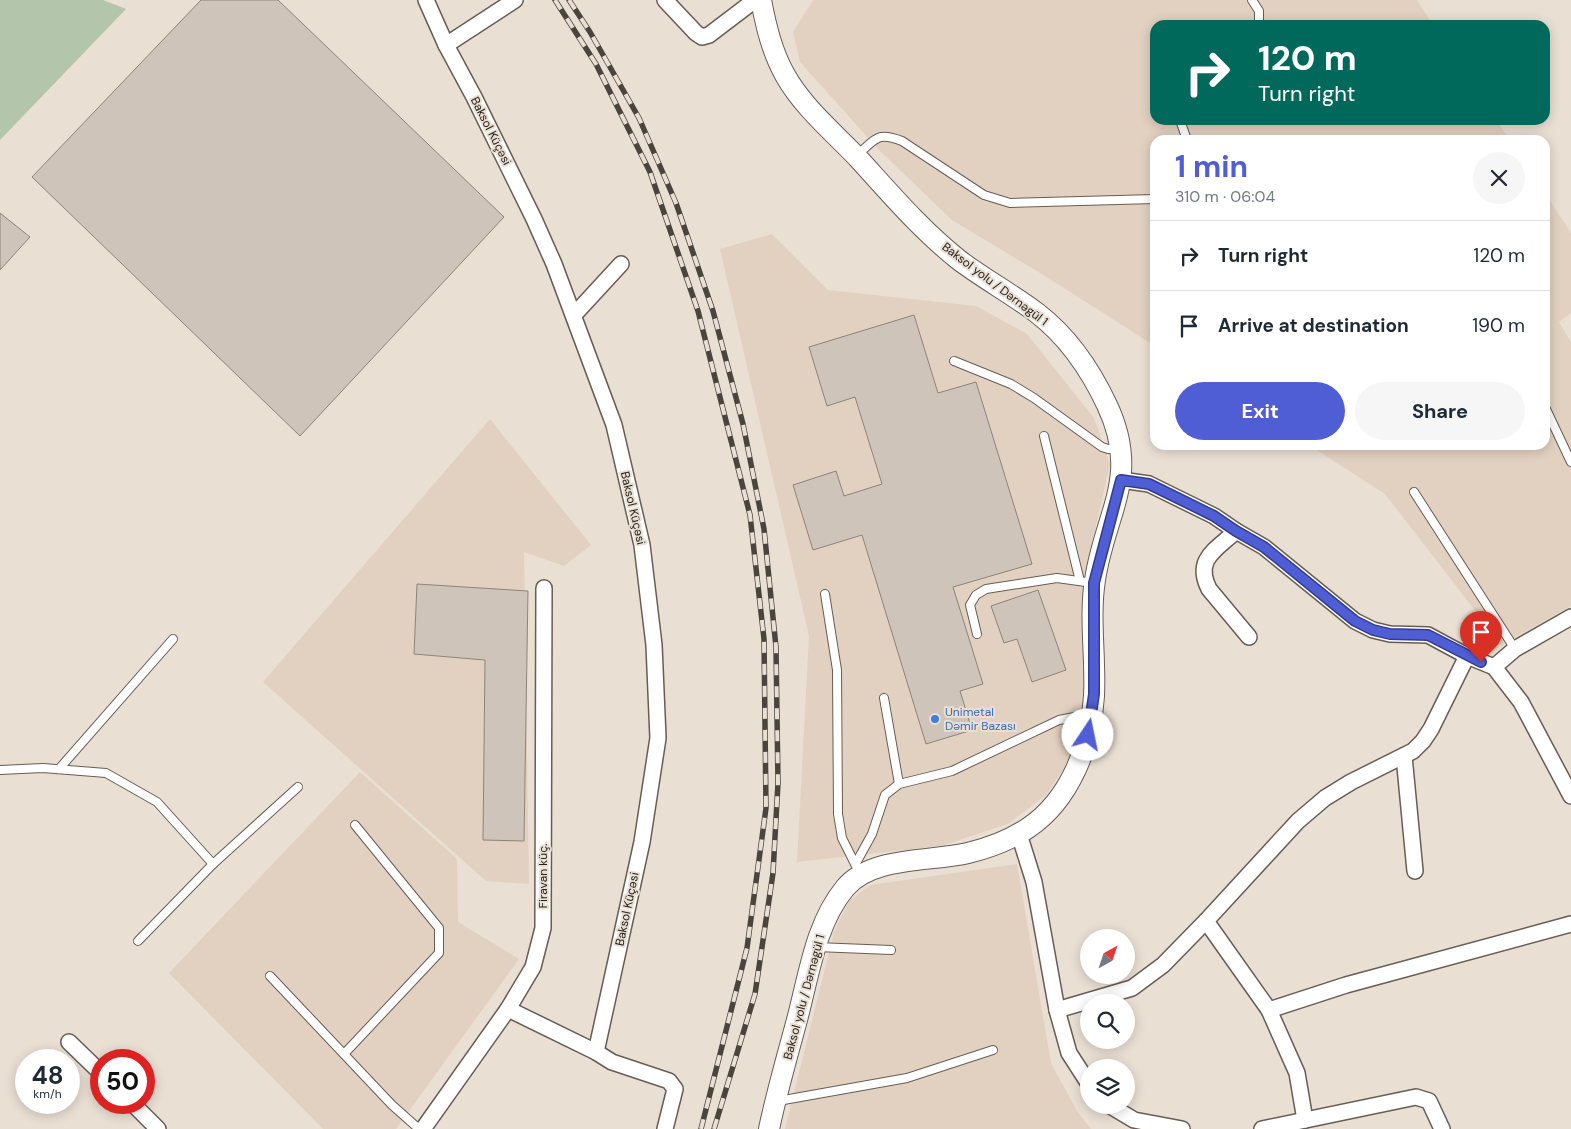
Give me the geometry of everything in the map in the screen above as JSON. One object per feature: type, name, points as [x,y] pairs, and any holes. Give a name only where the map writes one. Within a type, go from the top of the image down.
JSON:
[{"type":"main road","name":"Baksol yolu / Dərnəgül 1","points":[[761,0],[768,35],[777,60],[799,96],[906,211],[956,257],[1037,313],[1052,326],[1085,368],[1102,396],[1118,431],[1121,449],[1121,480],[1087,582],[1094,694],[1092,714],[1084,749],[1069,782],[1046,813],[1019,834],[998,844],[966,854],[897,864],[871,870],[857,869],[835,902],[816,947],[770,1129]]},
{"type":"street","name":"Baksol Küçəsi","points":[[426,0],[446,45],[474,97],[534,219],[574,315],[614,425],[642,545],[654,645],[658,738],[642,842],[596,1052]]},
{"type":"street","points":[[446,45],[515,0]]},
{"type":"street","points":[[665,0],[702,37],[709,35],[755,0]]},
{"type":"street","points":[[574,315],[622,264]]},
{"type":"street","points":[[1121,480],[1149,484],[1214,516],[1264,547],[1355,621],[1373,630],[1390,634],[1428,635],[1467,656],[1494,667],[1521,702],[1571,796]]},
{"type":"street","points":[[1236,531],[1208,557],[1203,567],[1205,581],[1209,589],[1249,637]]},
{"type":"street","name":"Firavan küç.","points":[[423,1129],[508,1009],[533,967],[543,928],[544,588]]},
{"type":"street","points":[[1494,667],[1515,649],[1571,617]]},
{"type":"street","points":[[1057,1010],[1132,988],[1163,965],[1206,922],[1298,821],[1325,798],[1351,782],[1413,751],[1431,729],[1467,656]]},
{"type":"street","points":[[1404,756],[1415,871]]},
{"type":"street","points":[[1019,834],[1034,882],[1057,1010],[1069,1053],[1080,1070]]},
{"type":"street","points":[[1206,922],[1269,1010],[1297,1073],[1305,1120]]},
{"type":"street","points":[[1269,1010],[1346,985],[1571,924]]},
{"type":"street","points":[[508,1009],[596,1052],[612,1062],[669,1082],[675,1088],[665,1129]]},
{"type":"street","points":[[69,1042],[90,1062]]},
{"type":"street","points":[[1262,1129],[1416,1097],[1429,1101],[1442,1129]]},
{"type":"street","points":[[143,1114],[158,1129]]},
{"type":"street","points":[[1124,1114],[1134,1120],[1182,1129]]},
{"type":"lane","points":[[1252,0],[1259,11],[1260,20]]},
{"type":"lane","points":[[856,156],[877,138],[888,135],[902,141],[984,195],[1010,203],[1150,200]]},
{"type":"lane","points":[[954,361],[1011,384],[1034,398],[1102,447],[1121,449]]},
{"type":"lane","points":[[1550,418],[1571,462]]},
{"type":"lane","points":[[976,634],[970,605],[976,596],[986,589],[1041,579],[1057,578],[1087,582],[1044,436]]},
{"type":"lane","points":[[1414,492],[1515,649]]},
{"type":"lane","points":[[825,594],[837,670],[838,814],[842,838],[857,869]]},
{"type":"lane","points":[[58,769],[173,639]]},
{"type":"lane","points":[[884,698],[899,784]]},
{"type":"lane","points":[[857,869],[872,834],[876,817],[885,795],[899,784],[952,771],[1059,720],[1092,714]]},
{"type":"lane","points":[[0,770],[43,768],[106,773],[157,802],[213,864]]},
{"type":"lane","points":[[138,942],[213,864],[298,787]]},
{"type":"lane","points":[[344,1054],[439,953],[439,928],[355,825]]},
{"type":"lane","points":[[816,947],[891,950]]},
{"type":"lane","points":[[270,976],[418,1129]]},
{"type":"lane","points":[[776,1102],[907,1078],[993,1050]]},
{"type":"shaded area","points":[[813,0],[1417,0],[1430,20],[1150,20],[1150,125],[1500,125],[1506,135],[1150,135],[1150,343],[952,220],[879,150],[800,62],[793,32]]},
{"type":"shaded area","points":[[1550,201],[1571,233],[1571,313],[1559,322],[1571,342],[1571,606],[1500,646],[1477,613],[1385,494],[1317,450],[1550,450]]},
{"type":"shaded area","points":[[772,234],[828,290],[976,306],[1027,334],[1094,418],[1110,464],[1086,570],[1085,700],[1075,752],[1046,795],[1008,824],[941,846],[797,862],[809,636],[720,249]]},
{"type":"shaded area","points":[[490,419],[591,545],[564,566],[524,552],[529,884],[486,881],[263,682]]},
{"type":"shaded area","points":[[360,772],[457,859],[458,922],[519,959],[396,1129],[323,1129],[169,973]]},
{"type":"shaded area","points":[[1017,864],[1051,1063],[1077,1111],[1091,1129],[785,1129],[834,932],[849,901],[870,885]]},
{"type":"green space","points":[[0,0],[103,0],[126,9],[0,140]]},
{"type":"building","points":[[201,0],[278,0],[504,217],[300,436],[32,177]]},
{"type":"building","points":[[0,213],[30,237],[0,270]]},
{"type":"building","points":[[914,315],[938,393],[976,382],[1032,564],[953,587],[983,684],[960,691],[972,730],[926,744],[862,535],[813,550],[793,485],[836,471],[844,496],[882,484],[855,397],[827,406],[809,347]]},
{"type":"building","points":[[417,584],[528,591],[524,841],[483,840],[485,660],[414,654]]},
{"type":"building","points":[[1038,590],[1066,670],[1032,682],[1017,639],[1004,643],[991,606]]},
{"type":"railway","points":[[555,0],[596,64],[650,172],[698,311],[750,515],[764,639],[766,808],[747,948],[701,1129]]},
{"type":"railway","points":[[569,0],[590,32],[639,118],[676,203],[713,311],[743,424],[764,529],[776,647],[778,783],[773,873],[755,994],[714,1129]]},
{"type":"place","name":"Unimetal Dəmir Bazası","points":[[935,719]]},
{"type":"route","points":[[1088,735],[1094,694],[1094,583],[1121,480],[1149,484],[1214,516],[1264,547],[1355,621],[1373,630],[1390,634],[1428,635],[1481,662]]}]
